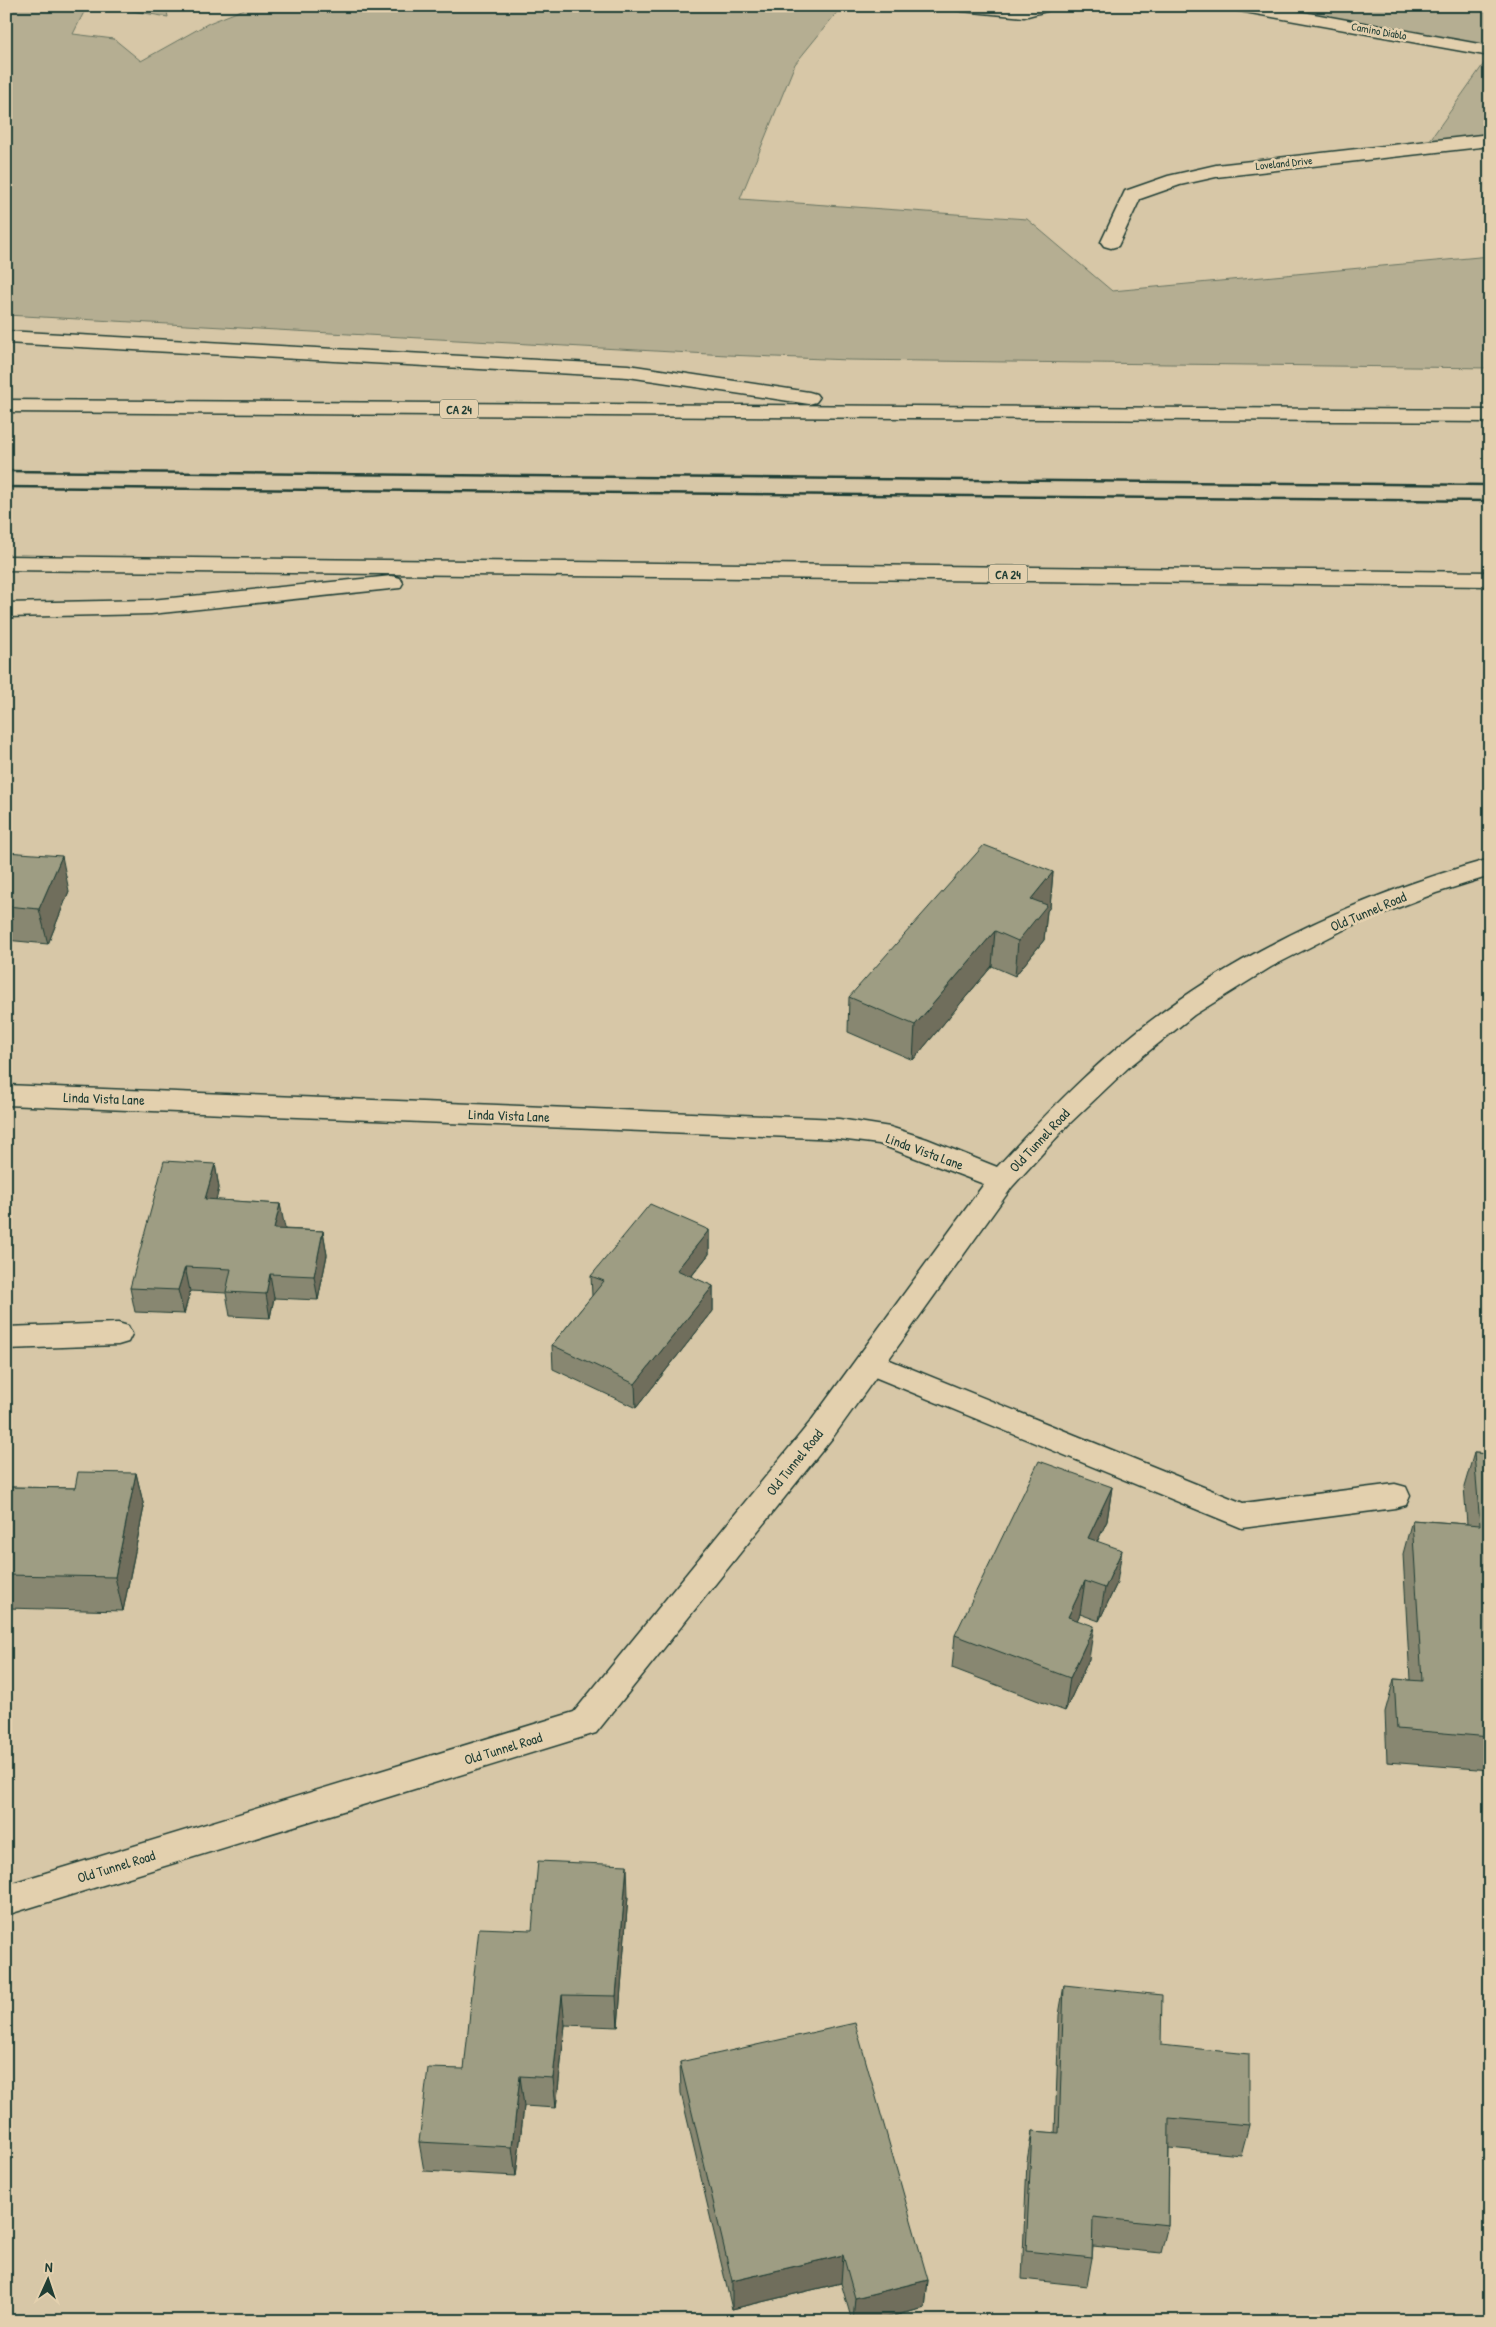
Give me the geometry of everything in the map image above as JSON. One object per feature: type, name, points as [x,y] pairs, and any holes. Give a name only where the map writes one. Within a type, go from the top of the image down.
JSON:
[{"type":"main road","points":[[962,6],[1024,12],[1044,6]]},
{"type":"main road","name":"Camino Diablo","points":[[1239,6],[1490,51]]},
{"type":"main road","name":"Loveland Drive","points":[[1111,242],[1132,195],[1175,180],[1216,171],[1490,140]]},
{"type":"main road","points":[[6,337],[628,371],[912,414]]},
{"type":"main road","name":"CA 24","points":[[6,406],[912,414],[1490,416]]},
{"type":"main road","name":"CA 24","points":[[6,563],[1490,579]]},
{"type":"main road","points":[[6,610],[151,607],[525,570]]},
{"type":"main road","name":"Old Tunnel Road","points":[[6,1900],[585,1723],[822,1428],[1002,1180],[1058,1118],[1120,1060],[1185,1009],[1262,961],[1344,920],[1427,887],[1490,867]]},
{"type":"main road","name":"Linda Vista Lane","points":[[6,1095],[839,1129],[880,1134],[917,1146],[1002,1180]]},
{"type":"main road","points":[[6,1338],[118,1334]]},
{"type":"main road","points":[[870,1363],[1242,1516],[1395,1496]]},
{"type":"shaded area","points":[[6,6],[87,6],[73,34],[114,39],[141,61],[209,23],[252,6],[842,6],[795,64],[740,199],[1027,219],[1112,291],[1490,256],[1490,368],[848,360],[6,315]]},
{"type":"shaded area","points":[[103,6],[166,6],[168,17]]},
{"type":"shaded area","points":[[1239,6],[1490,6],[1490,51]]},
{"type":"shaded area","points":[[1490,55],[1490,140],[1425,147]]},
{"type":"building","points":[[984,845],[1053,872],[1031,899],[1047,905],[1018,941],[995,931],[915,1025],[849,997]]},
{"type":"building","points":[[6,852],[62,856],[39,909],[6,906]]},
{"type":"building","points":[[164,1161],[215,1164],[205,1199],[280,1204],[274,1229],[323,1231],[314,1276],[270,1274],[266,1294],[226,1292],[231,1269],[185,1267],[178,1290],[130,1288]]},
{"type":"building","points":[[650,1204],[709,1230],[677,1270],[713,1286],[635,1384],[552,1345],[604,1281],[591,1276]]},
{"type":"building","points":[[1474,1453],[1490,1454],[1490,1737],[1397,1729],[1394,1679],[1422,1681],[1412,1520],[1480,1525]]},
{"type":"building","points":[[1039,1461],[1112,1487],[1088,1538],[1122,1550],[1105,1588],[1085,1581],[1068,1617],[1094,1626],[1070,1678],[955,1635]]},
{"type":"building","points":[[78,1472],[136,1473],[115,1577],[6,1575],[6,1487],[75,1488]]},
{"type":"building","points":[[538,1861],[627,1865],[616,1996],[562,1995],[553,2078],[520,2076],[512,2147],[419,2142],[428,2068],[464,2069],[479,1928],[532,1930]]},
{"type":"building","points":[[1064,1985],[1162,1995],[1161,2045],[1249,2054],[1249,2125],[1169,2118],[1168,2225],[1093,2217],[1092,2258],[1026,2251],[1032,2131],[1059,2133]]},
{"type":"building","points":[[855,2023],[928,2280],[855,2298],[843,2255],[732,2281],[680,2062]]},
{"type":"railway","points":[[6,471],[1490,485]]},
{"type":"railway","points":[[6,487],[1490,501]]}]
